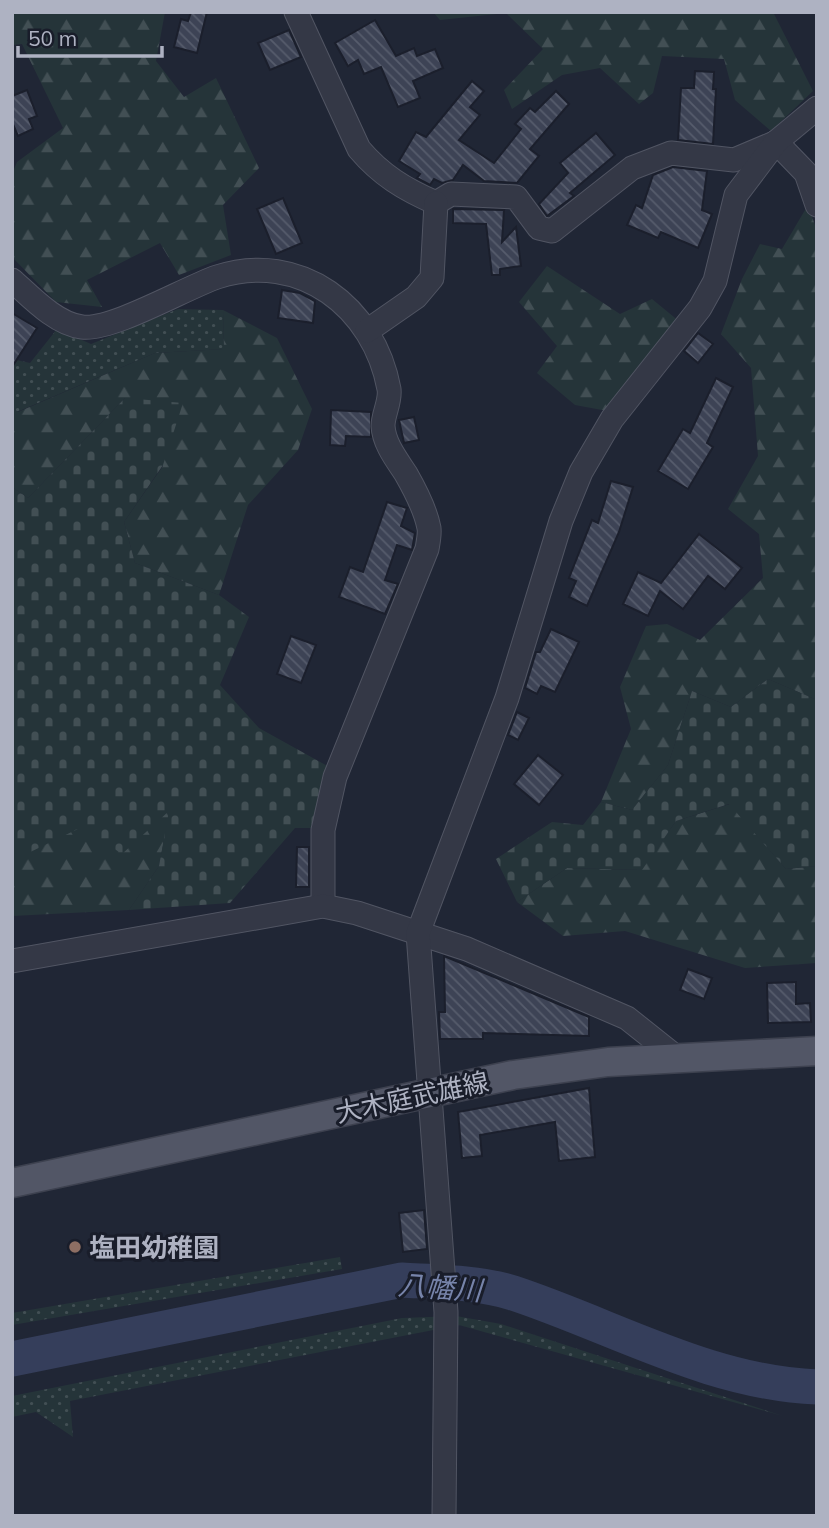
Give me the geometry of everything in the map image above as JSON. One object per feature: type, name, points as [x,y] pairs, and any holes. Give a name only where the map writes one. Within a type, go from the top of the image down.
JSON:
[{"type":"main road","name":"大木庭武雄線","points":[[12,1183],[513,1075],[608,1062],[817,1051]]},
{"type":"street","points":[[296,12],[359,149],[375,168],[400,187],[436,203]]},
{"type":"street","points":[[444,1516],[446,1312],[418,933],[508,698],[561,521],[581,472],[612,419],[699,308],[715,281],[736,195],[776,142],[817,108]]},
{"type":"street","points":[[436,203],[451,194],[516,197],[539,228],[552,231],[632,168],[671,153],[734,160],[776,142]]},
{"type":"street","points":[[776,142],[806,173],[817,205]]},
{"type":"street","points":[[368,331],[416,297],[432,278],[436,203]]},
{"type":"street","points":[[12,280],[60,319],[83,328],[106,324],[219,276],[263,271],[292,274],[327,289],[348,306],[368,331],[389,391],[383,427],[393,456],[407,475],[429,528],[427,549],[335,777],[323,830],[323,906]]},
{"type":"street","points":[[12,961],[323,906],[467,949],[627,1018],[676,1057]]},
{"type":"green space","points":[[12,12],[165,12],[156,61],[184,97],[216,78],[259,168],[223,205],[231,255],[179,275],[160,243],[87,280],[102,307],[56,302],[12,257],[12,174],[17,162],[63,128],[22,44],[12,45]]},
{"type":"green space","points":[[433,12],[773,12],[813,91],[771,131],[735,100],[724,59],[662,56],[653,93],[639,104],[600,68],[562,75],[512,109],[504,90],[543,49],[506,13],[440,20]]},
{"type":"green space","points":[[808,205],[817,231],[817,700],[768,679],[731,707],[692,691],[668,765],[632,810],[601,802],[631,729],[620,687],[646,626],[667,624],[700,640],[763,578],[759,534],[728,509],[758,456],[751,368],[721,334],[742,279],[760,244],[782,249]]},
{"type":"green space","points":[[547,266],[620,314],[652,299],[680,322],[613,412],[575,405],[537,373],[557,346],[519,302]]},
{"type":"green space","points":[[178,309],[223,310],[224,349],[155,353],[17,412],[12,408],[12,359],[30,363],[57,329],[91,344]]},
{"type":"green space","points":[[223,310],[277,338],[312,409],[298,450],[248,505],[219,595],[135,563],[124,522],[163,466],[125,398],[28,498],[12,487],[12,408],[18,412],[155,353],[224,349]]},
{"type":"green space","points":[[125,398],[183,403],[163,465],[124,522],[135,563],[219,595],[249,617],[220,685],[259,728],[331,768],[314,828],[295,828],[230,903],[129,910],[159,866],[169,811],[122,854],[82,827],[22,856],[12,852],[12,487],[28,498]]},
{"type":"green space","points":[[768,679],[817,700],[817,866],[786,869],[729,804],[676,821],[642,870],[567,868],[517,902],[496,859],[552,822],[583,825],[601,802],[632,810],[668,765],[692,691],[731,707]]},
{"type":"green space","points":[[730,804],[786,869],[817,866],[817,963],[745,968],[625,931],[563,936],[517,902],[567,868],[641,870],[676,821]]},
{"type":"green space","points":[[170,810],[159,866],[129,910],[12,916],[12,852],[22,855],[82,826]]},
{"type":"green space","points":[[340,1257],[342,1269],[12,1325],[12,1313]]},
{"type":"green space","points":[[456,1316],[501,1324],[783,1416],[459,1325],[70,1401],[73,1437],[36,1412],[12,1417],[12,1396],[402,1318]]},
{"type":"building","points":[[191,12],[207,12],[197,53],[174,47],[181,19],[188,21]]},
{"type":"building","points":[[375,20],[396,56],[414,48],[417,56],[435,49],[443,68],[413,81],[420,98],[398,107],[381,67],[364,74],[358,60],[348,66],[335,43]]},
{"type":"building","points":[[289,30],[301,57],[270,70],[258,43]]},
{"type":"building","points":[[695,71],[714,72],[713,89],[716,89],[713,144],[678,140],[681,88],[694,88]]},
{"type":"building","points":[[472,81],[484,91],[470,107],[480,115],[459,140],[494,163],[521,129],[515,124],[530,108],[535,112],[556,91],[569,104],[530,149],[539,156],[517,183],[484,181],[463,165],[453,180],[442,183],[434,179],[430,185],[417,178],[420,174],[399,161],[416,132],[426,137]]},
{"type":"building","points":[[27,90],[37,116],[29,119],[33,129],[18,136],[12,122],[12,96]]},
{"type":"building","points":[[596,133],[615,155],[570,193],[574,196],[547,216],[539,204],[568,173],[560,163]]},
{"type":"building","points":[[673,167],[707,171],[702,210],[712,214],[698,248],[661,232],[658,238],[627,225],[636,205],[642,208],[653,175]]},
{"type":"building","points":[[283,198],[302,243],[276,254],[257,209]]},
{"type":"building","points":[[453,209],[504,210],[502,242],[516,227],[521,266],[500,269],[500,275],[492,275],[486,224],[453,223]]},
{"type":"building","points":[[282,290],[300,293],[315,301],[313,323],[278,318]]},
{"type":"building","points":[[12,313],[37,328],[12,367]]},
{"type":"building","points":[[698,333],[713,344],[698,363],[684,351]]},
{"type":"building","points":[[716,378],[733,387],[707,443],[713,447],[688,489],[658,471],[683,429],[690,433]]},
{"type":"building","points":[[331,410],[371,412],[371,437],[346,436],[345,446],[330,445]]},
{"type":"building","points":[[414,417],[419,440],[404,443],[399,420]]},
{"type":"building","points":[[611,481],[633,487],[619,532],[587,606],[569,597],[576,581],[569,578],[592,520],[598,523]]},
{"type":"building","points":[[387,502],[407,508],[401,526],[415,533],[412,550],[397,545],[385,580],[398,584],[385,614],[339,597],[350,567],[363,572]]},
{"type":"building","points":[[699,534],[742,568],[725,589],[708,576],[683,609],[660,591],[648,616],[623,604],[638,572],[661,583]]},
{"type":"building","points":[[551,629],[579,642],[555,692],[541,686],[537,694],[525,688],[536,652],[540,652]]},
{"type":"building","points":[[291,636],[316,645],[301,683],[277,674]]},
{"type":"building","points":[[517,712],[529,718],[518,740],[508,735]]},
{"type":"building","points":[[538,755],[563,775],[539,805],[514,784]]},
{"type":"building","points":[[297,847],[309,847],[309,887],[296,887]]},
{"type":"building","points":[[444,956],[589,1017],[589,1036],[483,1033],[483,1039],[440,1039],[439,1012],[445,1012]]},
{"type":"building","points":[[688,969],[712,978],[704,999],[680,990]]},
{"type":"building","points":[[796,982],[796,1004],[810,1003],[811,1022],[768,1023],[767,983]]},
{"type":"building","points":[[589,1088],[595,1157],[559,1161],[555,1122],[480,1135],[482,1156],[462,1158],[458,1112]]},
{"type":"building","points":[[424,1210],[427,1249],[403,1252],[399,1213]]},
{"type":"waterway","name":"八幡川","points":[[12,1359],[402,1280],[458,1283],[500,1289],[700,1364],[777,1383],[817,1387]]},
{"type":"place","name":"塩田幼稚園","points":[[75,1247]]}]
